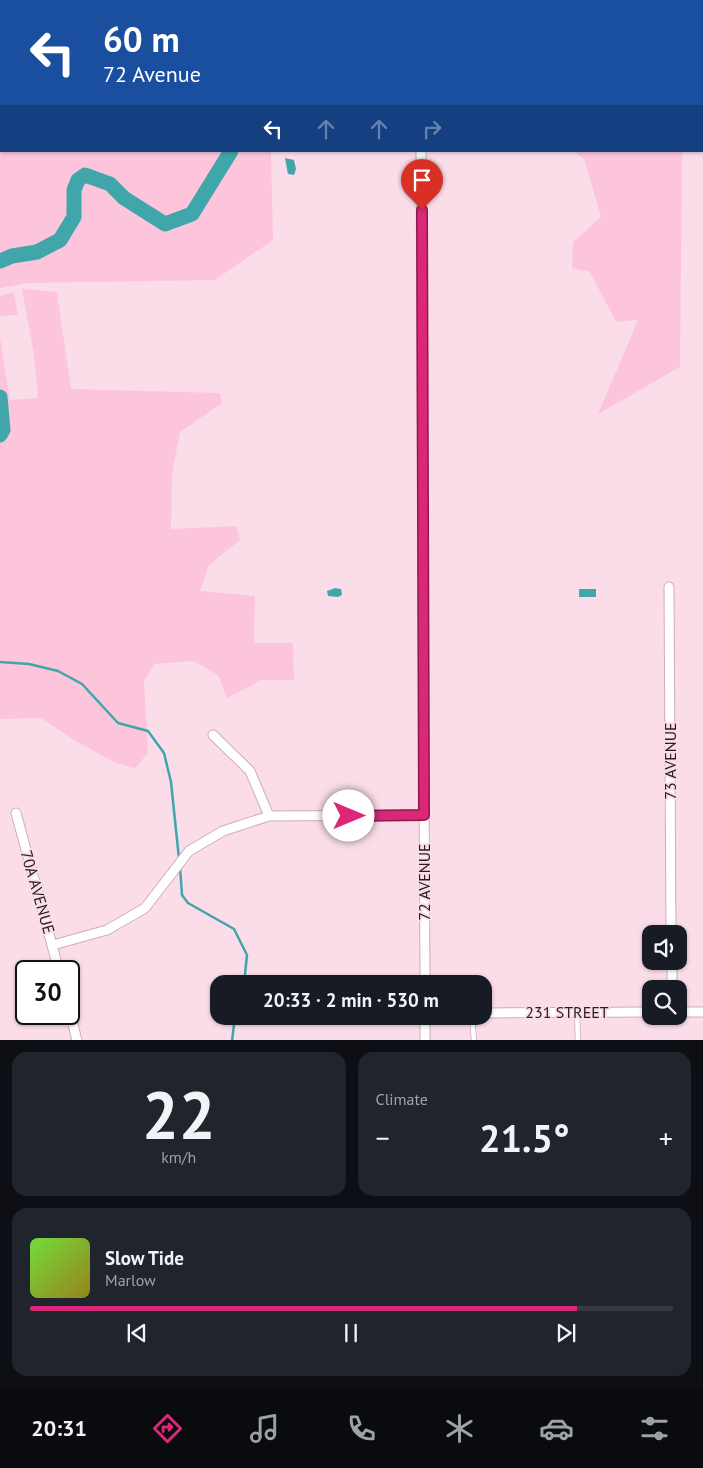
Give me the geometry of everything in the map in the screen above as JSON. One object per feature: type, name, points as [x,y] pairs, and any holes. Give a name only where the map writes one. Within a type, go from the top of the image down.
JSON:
[{"type":"street","name":"72 AVENUE","points":[[422,152],[425,975]]},
{"type":"street","name":"73 AVENUE","points":[[668,587],[671,925]]},
{"type":"street","points":[[213,735],[250,771],[269,816]]},
{"type":"street","name":"70A AVENUE","points":[[16,813],[57,960]]},
{"type":"street","points":[[53,945],[107,930],[145,908],[189,851],[223,831],[269,816],[424,815]]},
{"type":"street","name":"231 STREET","points":[[492,1012],[642,1012]]},
{"type":"street","points":[[687,1012],[703,1012]]},
{"type":"street","points":[[73,1025],[77,1040]]},
{"type":"street","points":[[425,1025],[425,1040]]},
{"type":"lane","points":[[577,1012],[578,1040]]},
{"type":"lane","points":[[473,1025],[474,1040]]},
{"type":"shaded area","points":[[0,152],[271,152],[273,240],[215,280],[28,283],[0,288]]},
{"type":"shaded area","points":[[574,152],[683,152],[680,367],[598,414],[638,320],[616,322],[590,272],[572,268],[573,242],[601,217],[584,159]]},
{"type":"shaded area","points":[[22,289],[57,292],[71,389],[220,393],[222,403],[180,432],[172,474],[171,529],[236,526],[240,540],[209,565],[200,591],[255,596],[254,643],[293,643],[294,680],[261,680],[227,698],[218,675],[193,661],[155,664],[144,681],[148,753],[135,768],[116,763],[72,739],[41,718],[0,719],[0,337],[10,400],[38,398],[34,355]]},
{"type":"shaded area","points":[[14,292],[18,315],[0,316],[0,296]]},
{"type":"water","points":[[285,158],[294,160],[296,169],[294,175],[288,174]]},
{"type":"water","points":[[335,588],[341,589],[342,595],[338,597],[328,596],[327,591]]},
{"type":"water","points":[[579,589],[596,589],[596,597],[579,597]]},
{"type":"waterway","points":[[0,261],[12,256],[37,252],[60,240],[74,217],[74,190],[78,180],[85,175],[110,184],[124,198],[165,224],[192,214],[230,152]]},
{"type":"waterway","points":[[0,397],[3,430],[0,435]]},
{"type":"waterway","points":[[0,662],[29,664],[58,671],[82,684],[118,723],[148,731],[164,753],[171,782],[179,859]]},
{"type":"waterway","points":[[180,867],[182,895],[188,903],[234,929],[247,955],[245,975]]},
{"type":"waterway","points":[[232,1040],[234,1025]]},
{"type":"route","points":[[349,816],[424,815],[422,210]]}]
